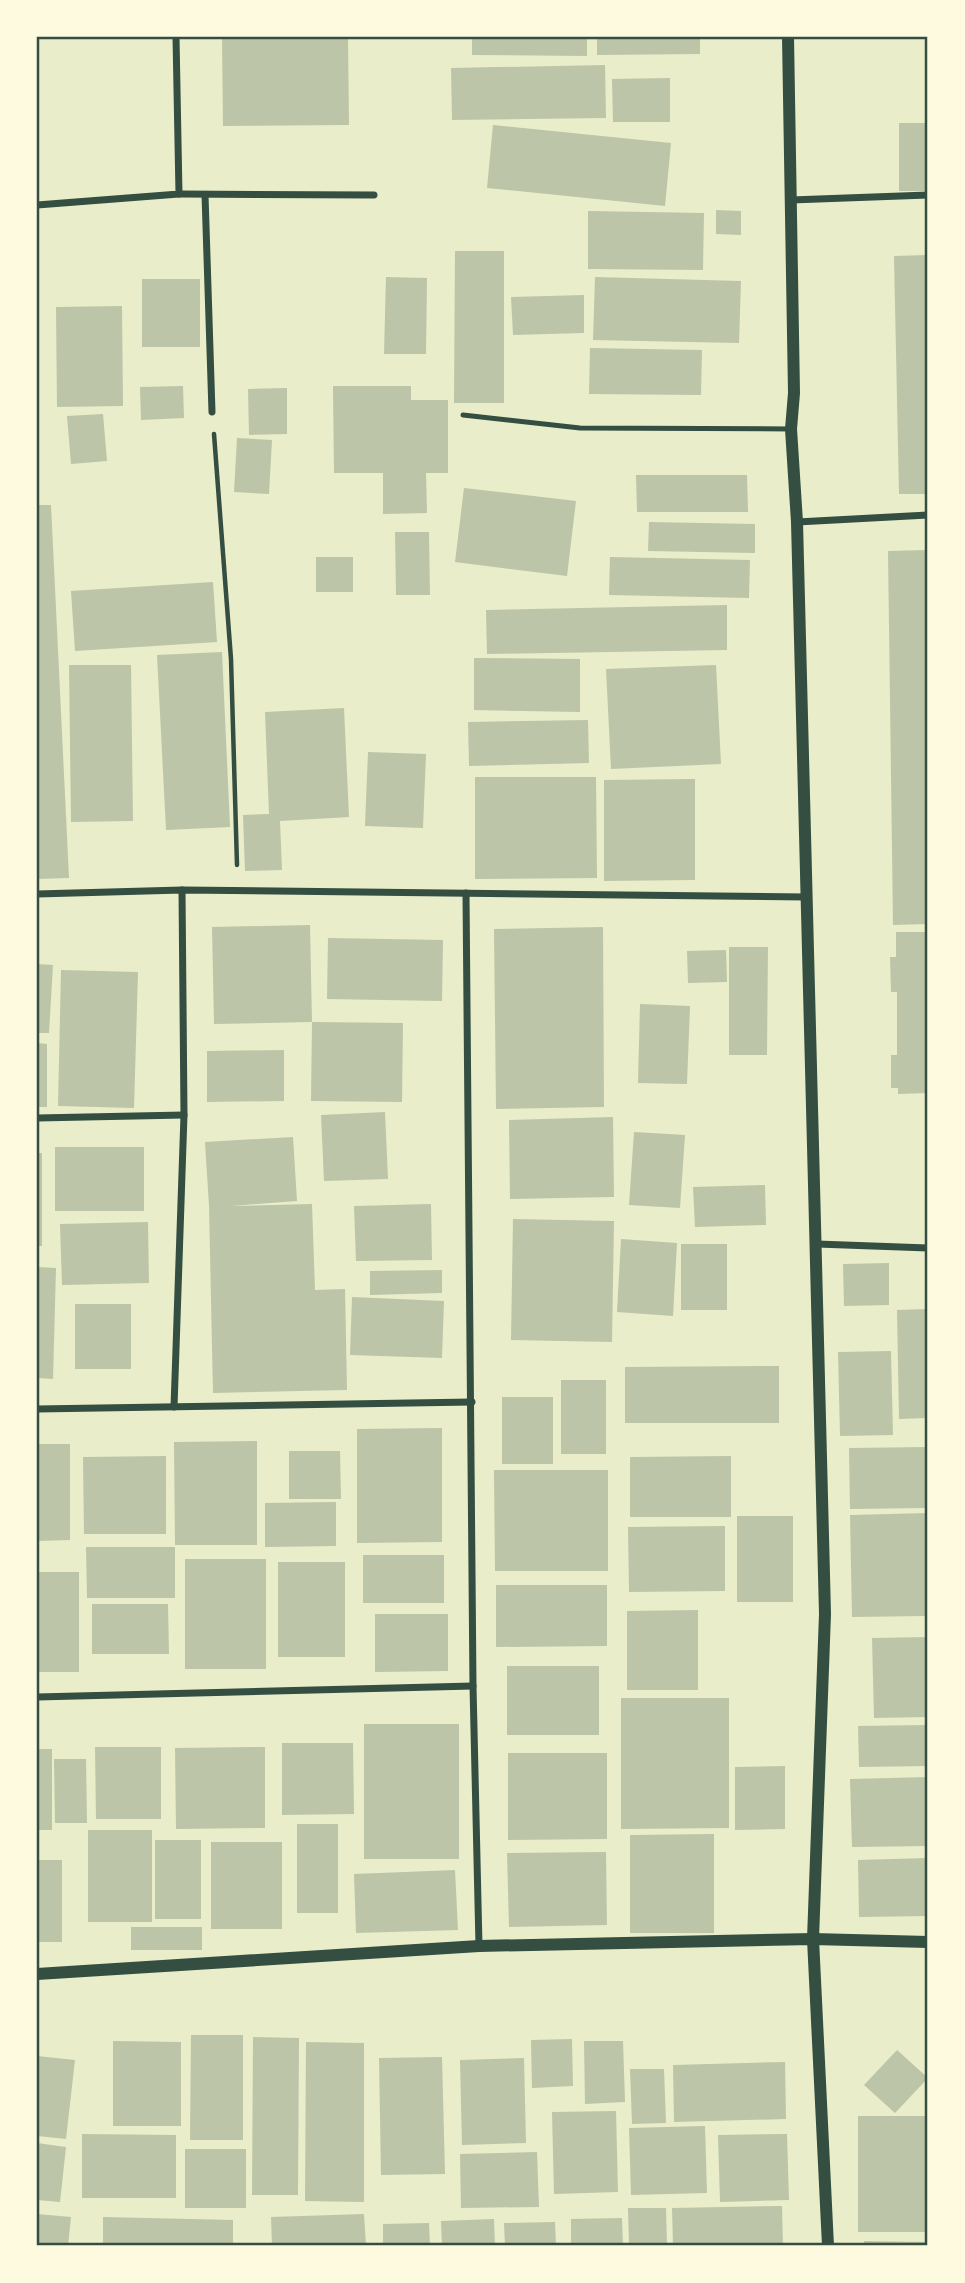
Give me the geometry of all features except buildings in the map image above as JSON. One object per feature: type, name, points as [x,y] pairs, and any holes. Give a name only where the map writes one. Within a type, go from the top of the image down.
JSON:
[{"type":"street","points":[[176,37],[178,194]]},
{"type":"street","points":[[789,37],[792,429],[797,522],[825,1614],[813,1939],[828,2246]]},
{"type":"street","points":[[37,205],[178,194],[374,195]]},
{"type":"street","points":[[205,195],[212,412]]},
{"type":"street","points":[[791,200],[928,195]]},
{"type":"street","points":[[797,522],[928,515]]},
{"type":"street","points":[[174,1407],[184,1115],[182,890]]},
{"type":"street","points":[[37,894],[182,890],[807,897]]},
{"type":"street","points":[[466,893],[473,1686],[479,1946]]},
{"type":"street","points":[[37,1118],[184,1115]]},
{"type":"street","points":[[817,1244],[928,1248]]},
{"type":"street","points":[[37,1409],[472,1402]]},
{"type":"street","points":[[37,1697],[473,1686]]},
{"type":"street","points":[[37,1974],[479,1946],[813,1939],[928,1942]]},
{"type":"lane","points":[[463,415],[580,428],[792,429]]},
{"type":"path","points":[[212,412],[231,659],[238,891]]}]
